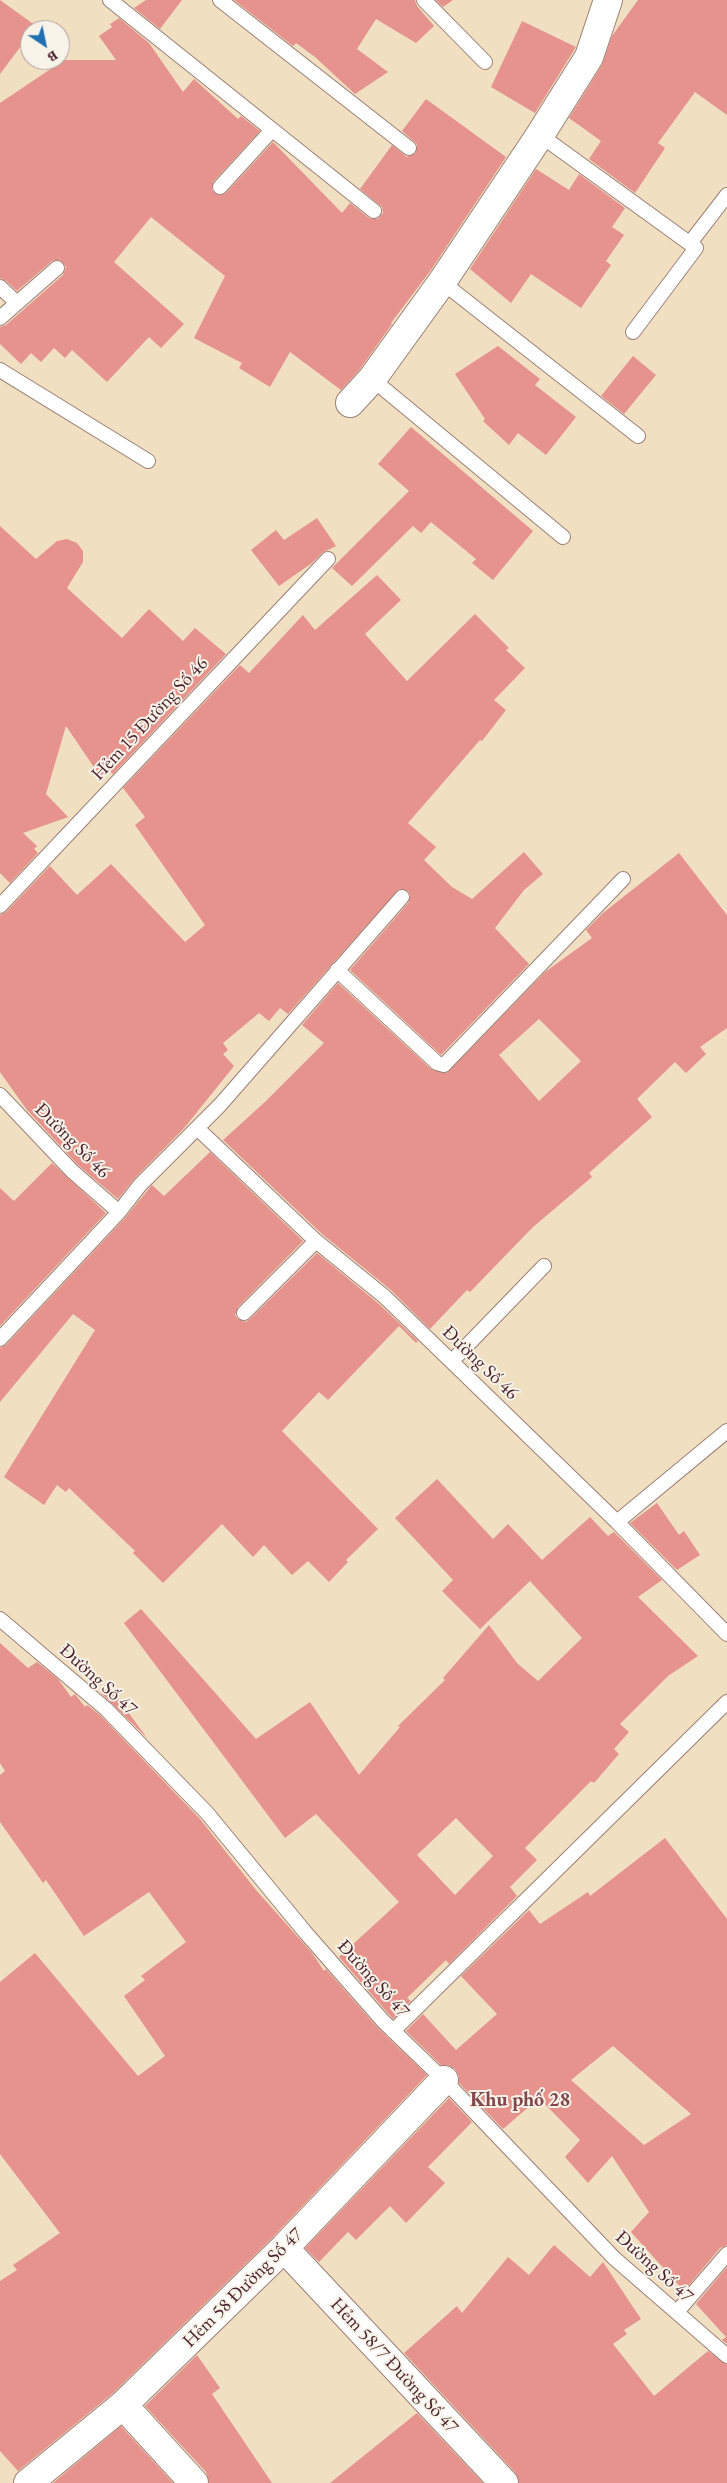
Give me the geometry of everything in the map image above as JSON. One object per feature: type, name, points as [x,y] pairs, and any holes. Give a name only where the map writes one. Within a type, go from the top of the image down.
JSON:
[{"type":"street","points":[[350,403],[372,379],[442,282],[540,135],[589,57],[608,0]]},
{"type":"street","name":"Hẻm 58 Đường Số 47","points":[[28,2483],[123,2405],[284,2248],[444,2080]]},
{"type":"street","name":"Hẻm 58/7 Đường Số 47","points":[[284,2248],[504,2483]]},
{"type":"street","points":[[123,2405],[194,2483]]},
{"type":"lane","points":[[110,0],[374,211]]},
{"type":"lane","points":[[220,0],[409,148]]},
{"type":"lane","points":[[424,0],[484,62]]},
{"type":"lane","points":[[220,187],[272,130]]},
{"type":"lane","points":[[540,135],[696,248],[633,332]]},
{"type":"lane","points":[[690,243],[727,195]]},
{"type":"lane","points":[[0,318],[57,268]]},
{"type":"lane","points":[[442,282],[638,436]]},
{"type":"lane","points":[[0,287],[16,302]]},
{"type":"lane","points":[[0,370],[148,461]]},
{"type":"lane","points":[[372,379],[563,537]]},
{"type":"lane","name":"Hẻm 15 Đường Số 46","points":[[0,906],[328,559]]},
{"type":"lane","points":[[337,970],[437,1063],[444,1065],[624,879]]},
{"type":"lane","points":[[0,1339],[119,1212],[140,1185],[197,1128],[402,897]]},
{"type":"lane","name":"Đường Số 46","points":[[0,1095],[72,1172],[119,1212]]},
{"type":"lane","name":"Đường Số 46","points":[[197,1128],[316,1240],[385,1297],[617,1522],[727,1634]]},
{"type":"lane","points":[[244,1313],[316,1240]]},
{"type":"lane","points":[[452,1361],[544,1266]]},
{"type":"lane","points":[[617,1522],[727,1432]]},
{"type":"lane","name":"Đường Số 47","points":[[0,1619],[106,1709],[207,1813],[306,1932],[393,2031],[444,2080],[614,2258],[727,2356]]},
{"type":"lane","points":[[393,2031],[727,1702]]},
{"type":"lane","points":[[677,2312],[727,2254]]},
{"type":"building","points":[[0,0],[28,20],[20,20],[20,47],[0,74]]},
{"type":"building","points":[[146,0],[182,0],[160,29],[134,8]]},
{"type":"building","points":[[234,0],[415,0],[417,6],[434,26],[416,43],[376,19],[357,49],[388,72],[355,94],[315,57],[296,43],[293,46]]},
{"type":"building","points":[[436,0],[453,0],[443,7]]},
{"type":"building","points":[[638,0],[727,0],[727,115],[695,92],[658,143],[665,148],[635,193],[589,159],[601,141],[569,118],[602,65],[612,36]]},
{"type":"building","points":[[119,18],[149,43],[183,92],[194,79],[238,119],[241,116],[260,131],[213,182],[212,190],[218,195],[226,193],[273,142],[342,213],[350,203],[369,218],[378,219],[383,213],[382,207],[360,189],[392,145],[407,157],[416,153],[417,144],[402,131],[426,99],[506,157],[431,270],[391,323],[360,369],[341,390],[290,352],[270,387],[239,368],[242,363],[194,338],[225,276],[151,217],[114,262],[184,324],[161,348],[149,337],[107,382],[72,350],[65,358],[54,348],[41,362],[31,353],[21,364],[0,344],[0,327],[6,325],[63,275],[66,267],[60,260],[52,261],[17,291],[0,278],[0,103],[49,70],[70,70],[70,60],[116,60],[99,36],[112,27],[110,24]]},
{"type":"building","points":[[522,21],[576,47],[535,113],[491,87]]},
{"type":"building","points":[[536,169],[569,190],[579,174],[625,208],[612,227],[624,235],[606,261],[611,265],[581,308],[531,274],[511,303],[470,269]]},
{"type":"building","points":[[498,346],[540,379],[535,385],[576,417],[546,455],[518,433],[509,445],[483,421],[485,419],[455,374]]},
{"type":"building","points":[[633,356],[656,375],[624,414],[601,396]]},
{"type":"building","points":[[411,427],[533,531],[493,580],[472,563],[476,559],[431,522],[421,533],[413,526],[352,586],[332,568],[409,491],[378,464]]},
{"type":"building","points":[[317,518],[336,546],[322,553],[312,563],[279,586],[251,550],[276,530],[284,540]]},
{"type":"building","points":[[0,526],[36,559],[57,541],[67,539],[77,543],[83,551],[83,562],[67,588],[122,638],[149,609],[183,641],[195,628],[226,654],[113,774],[110,771],[102,779],[66,726],[46,794],[68,817],[23,833],[37,846],[34,849],[38,853],[10,883],[0,873]]},
{"type":"building","points":[[377,575],[401,600],[365,634],[407,681],[475,614],[509,648],[506,650],[525,668],[494,700],[506,710],[482,741],[480,740],[408,823],[436,847],[424,860],[452,887],[472,899],[524,852],[543,874],[524,890],[495,928],[529,964],[441,1055],[350,970],[409,902],[410,895],[408,891],[399,889],[288,1014],[280,1008],[269,1021],[259,1013],[223,1043],[228,1050],[223,1054],[234,1066],[185,1127],[134,1179],[118,1199],[78,1165],[27,1110],[0,1072],[0,915],[6,912],[50,866],[77,895],[111,864],[185,942],[205,925],[135,825],[145,817],[123,788],[240,665],[249,673],[303,615],[315,630]]},
{"type":"building","points":[[679,853],[727,915],[727,1028],[700,1047],[706,1054],[686,1073],[675,1062],[637,1099],[652,1117],[589,1173],[592,1177],[533,1227],[470,1292],[467,1290],[430,1329],[391,1290],[322,1234],[223,1140],[266,1101],[324,1043],[302,1025],[338,983],[431,1069],[447,1073],[545,972],[592,938],[586,930],[603,913]],"holes":[[[539,1019],[581,1061],[539,1101],[499,1055]]]},
{"type":"building","points":[[210,1152],[303,1241],[238,1307],[235,1315],[238,1319],[246,1322],[250,1319],[317,1253],[379,1304],[418,1341],[416,1343],[399,1326],[328,1400],[319,1392],[282,1431],[378,1529],[346,1560],[348,1562],[329,1582],[308,1561],[292,1575],[264,1545],[253,1557],[222,1524],[163,1583],[133,1553],[135,1551],[69,1488],[66,1492],[57,1485],[44,1505],[4,1477],[95,1330],[73,1314],[0,1402],[0,1348],[6,1345],[125,1218],[152,1185],[164,1196]]},
{"type":"building","points":[[52,1163],[106,1213],[0,1326],[0,1188],[14,1201]]},
{"type":"building","points":[[437,1479],[493,1539],[508,1524],[542,1560],[590,1517],[608,1536],[614,1532],[662,1580],[638,1597],[698,1656],[668,1676],[620,1724],[629,1732],[614,1749],[619,1754],[594,1783],[591,1781],[525,1848],[537,1860],[510,1887],[517,1896],[449,1964],[446,1960],[407,1998],[411,2001],[393,2019],[339,1957],[399,1902],[316,1814],[285,1838],[124,1623],[141,1609],[256,1739],[310,1702],[359,1775],[400,1727],[398,1726],[445,1680],[443,1678],[489,1625],[517,1663],[538,1681],[582,1638],[530,1581],[480,1629],[442,1591],[453,1580],[395,1518]],"holes":[[[456,1818],[493,1856],[455,1895],[417,1855]]]},
{"type":"building","points":[[657,1503],[679,1535],[684,1531],[700,1555],[677,1570],[630,1523]]},
{"type":"building","points":[[0,1643],[28,1668],[37,1662],[58,1679],[71,1697],[75,1694],[85,1707],[87,1705],[100,1715],[200,1819],[256,1890],[312,1953],[324,1971],[326,1969],[377,2027],[427,2075],[273,2237],[113,2393],[18,2471],[0,2451],[0,2281],[17,2270],[13,2265],[60,2233],[0,2154],[0,1982],[35,1953],[138,2076],[165,2056],[124,1996],[145,1980],[141,1976],[186,1942],[149,1892],[84,1936],[46,1880],[43,1883],[0,1822],[0,1775],[5,1771],[0,1763]]},
{"type":"building","points":[[109,1686],[147,1738],[101,1693]]},
{"type":"building","points":[[665,1838],[727,1919],[727,2245],[720,2248],[684,2291],[631,2232],[649,2212],[612,2156],[588,2183],[565,2157],[580,2140],[539,2098],[503,2129],[459,2083],[459,2076],[455,2069],[448,2065],[441,2065],[406,2031],[423,2014],[456,2050],[497,2014],[461,1976],[529,1910],[540,1924],[588,1892],[590,1896]],"holes":[[[613,2046],[691,2114],[644,2145],[571,2080]]]},
{"type":"building","points":[[449,2098],[472,2122],[428,2167],[445,2183],[406,2223],[390,2206],[356,2240],[348,2232],[319,2262],[305,2248]]},
{"type":"building","points":[[554,2245],[590,2277],[603,2262],[641,2319],[624,2330],[627,2334],[613,2344],[654,2396],[708,2351],[727,2365],[727,2483],[519,2483],[515,2472],[404,2353],[457,2306],[462,2313],[508,2257],[529,2275]]},
{"type":"building","points":[[727,2267],[727,2344],[722,2340],[726,2337],[696,2304]]},
{"type":"building","points":[[197,2355],[220,2388],[212,2394],[272,2483],[209,2483],[206,2472],[145,2406]]},
{"type":"building","points":[[417,2413],[483,2483],[330,2483]]},
{"type":"building","points":[[121,2426],[173,2483],[53,2483]]},
{"type":"district","name":"Khu phố 28","points":[[520,2101]]}]
